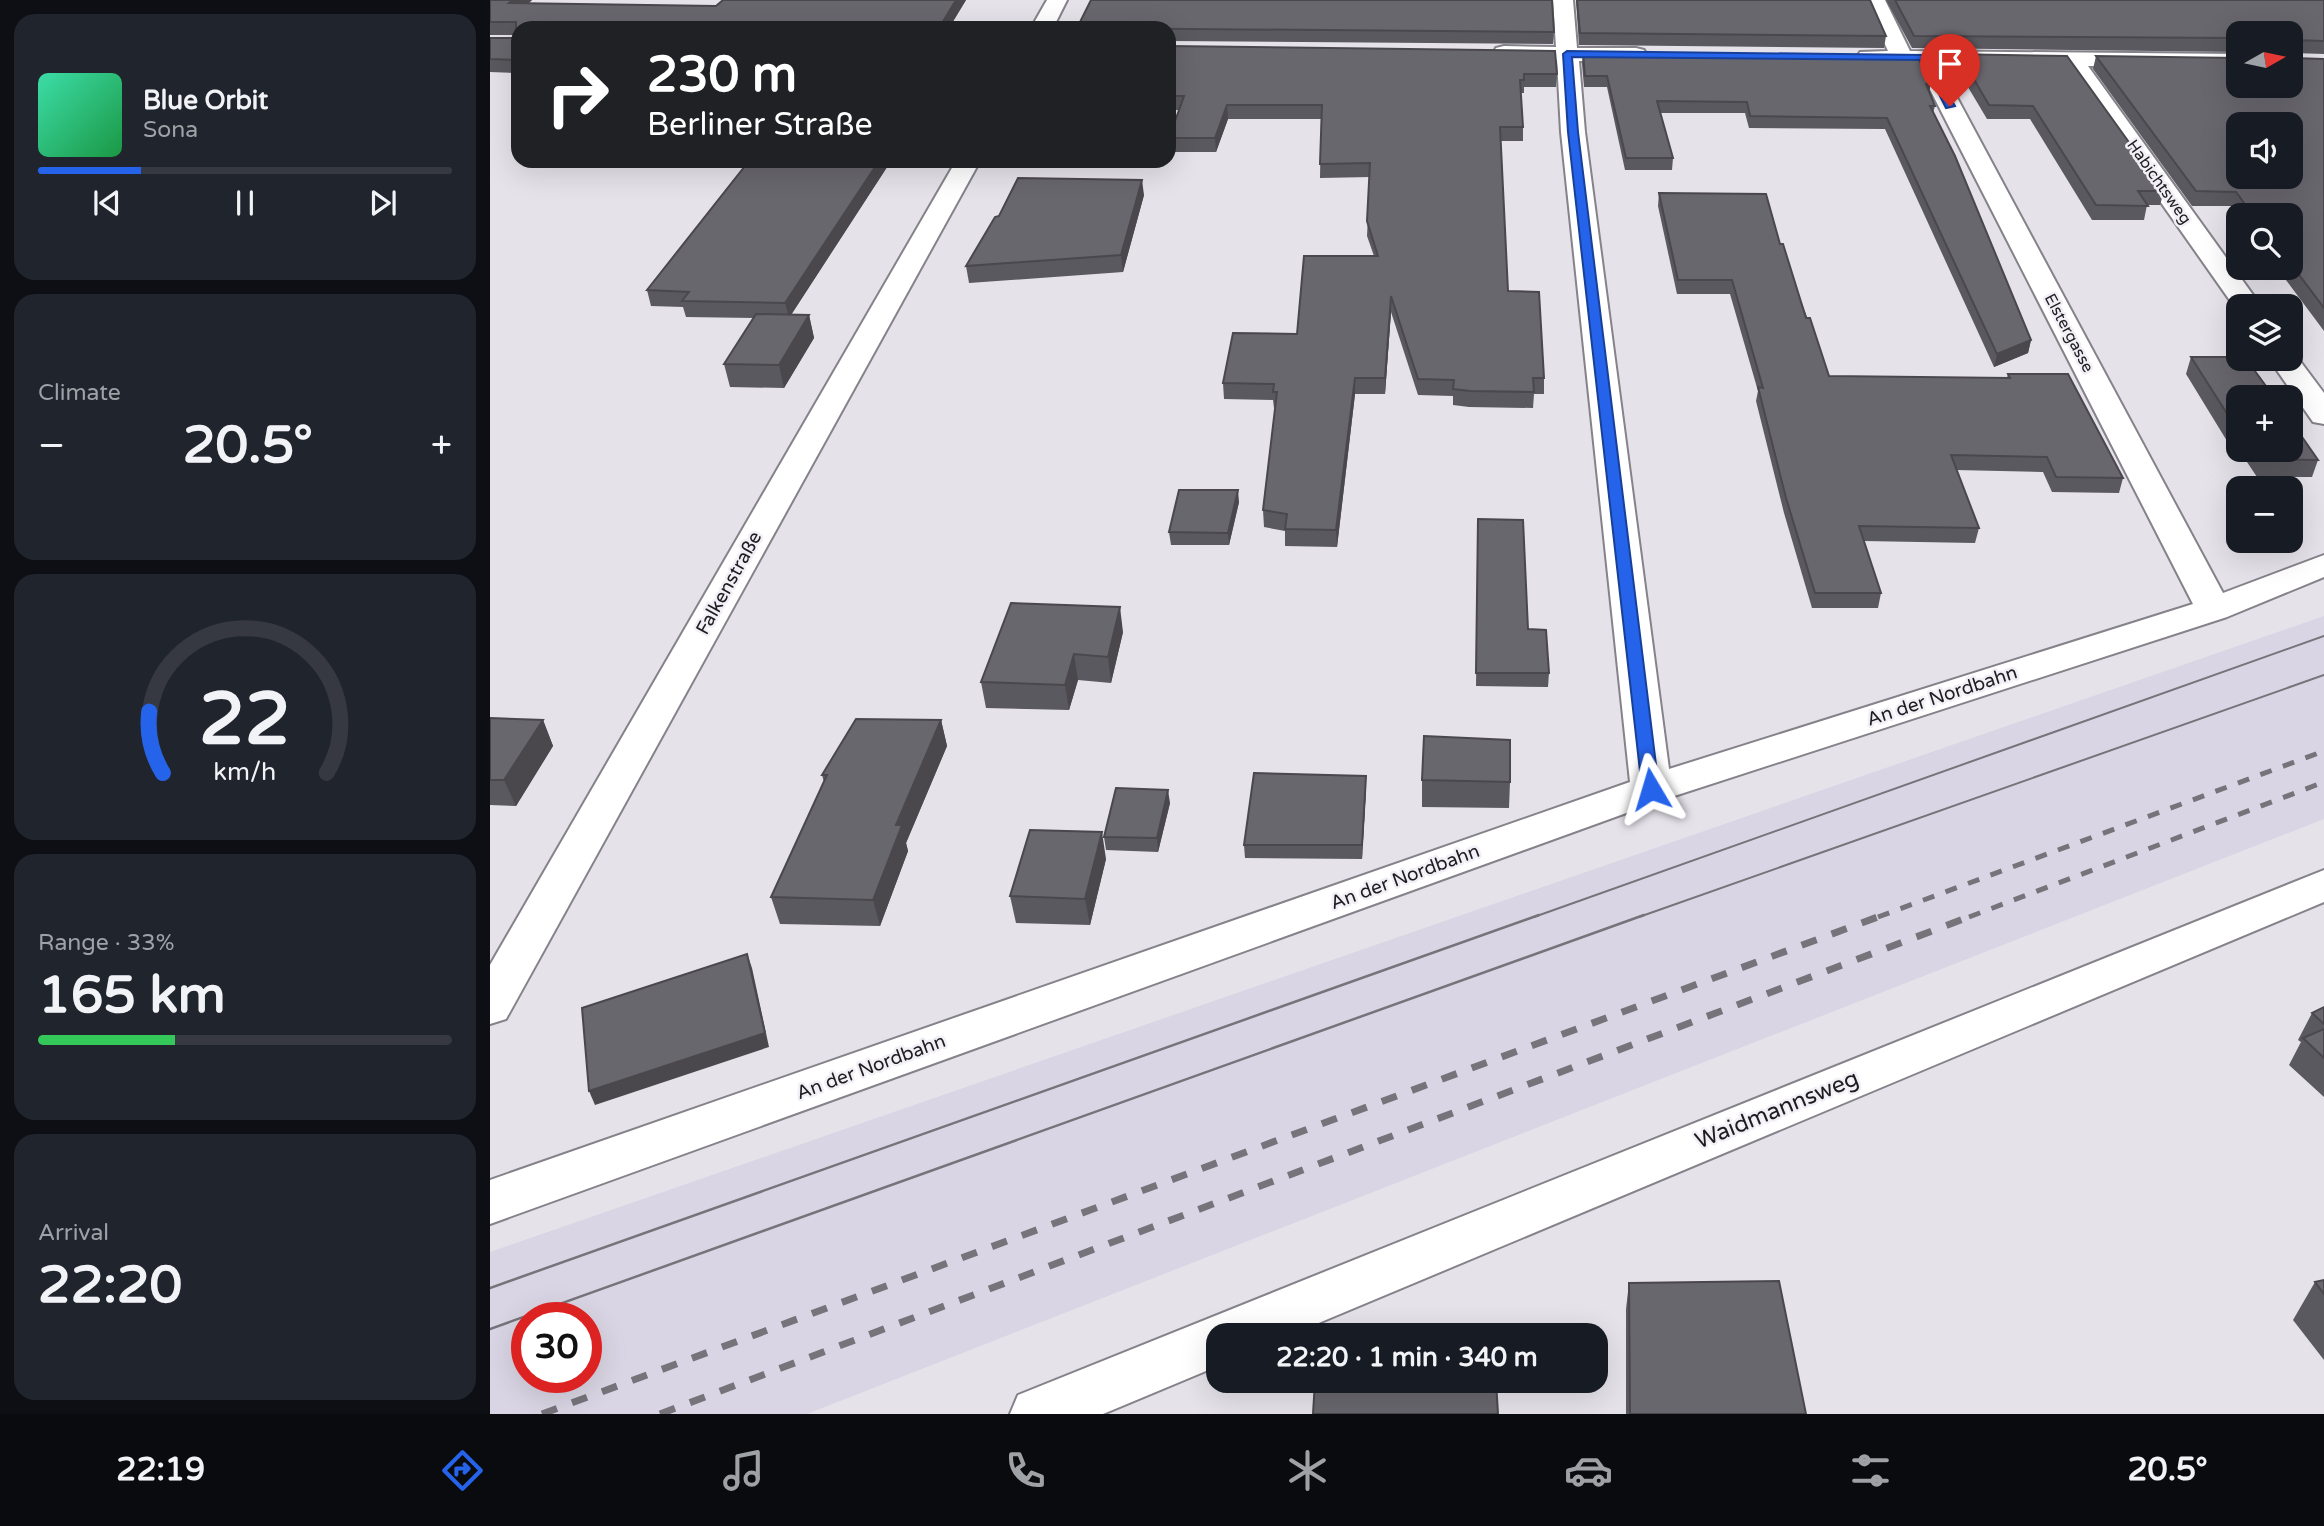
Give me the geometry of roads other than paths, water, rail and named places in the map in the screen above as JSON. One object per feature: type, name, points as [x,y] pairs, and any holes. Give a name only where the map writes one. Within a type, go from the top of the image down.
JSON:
[{"type":"street","points":[[1046,21],[1057,0]]},
{"type":"street","points":[[1563,0],[1573,132],[1651,789]]},
{"type":"street","name":"Elstergasse","points":[[1875,0],[1913,57],[2214,609]]},
{"type":"street","points":[[1485,53],[1651,55]]},
{"type":"street","points":[[1846,57],[2226,61]]},
{"type":"street","name":"Habichtsweg","points":[[2071,58],[2238,294]]},
{"type":"street","name":"Falkenstraße","points":[[490,1006],[964,168]]},
{"type":"street","points":[[2293,371],[2324,415]]},
{"type":"street","name":"An der Nordbahn","points":[[490,1202],[1651,789],[2214,609],[2324,565]]},
{"type":"street","name":"Waidmannsweg","points":[[1258,1323],[2324,886]]},
{"type":"street","points":[[1047,1412],[1206,1345]]},
{"type":"tram line","points":[[1534,917],[2324,636]]},
{"type":"tram line","points":[[1639,917],[2324,675]]},
{"type":"tram line","points":[[490,1288],[1539,915]]},
{"type":"tram line","points":[[490,1329],[1644,915]]},
{"type":"railway","points":[[1878,917],[2324,751]]},
{"type":"railway","points":[[1969,917],[2324,782]]},
{"type":"railway","points":[[542,1414],[1883,915]]},
{"type":"railway","points":[[660,1414],[1974,915]]}]
